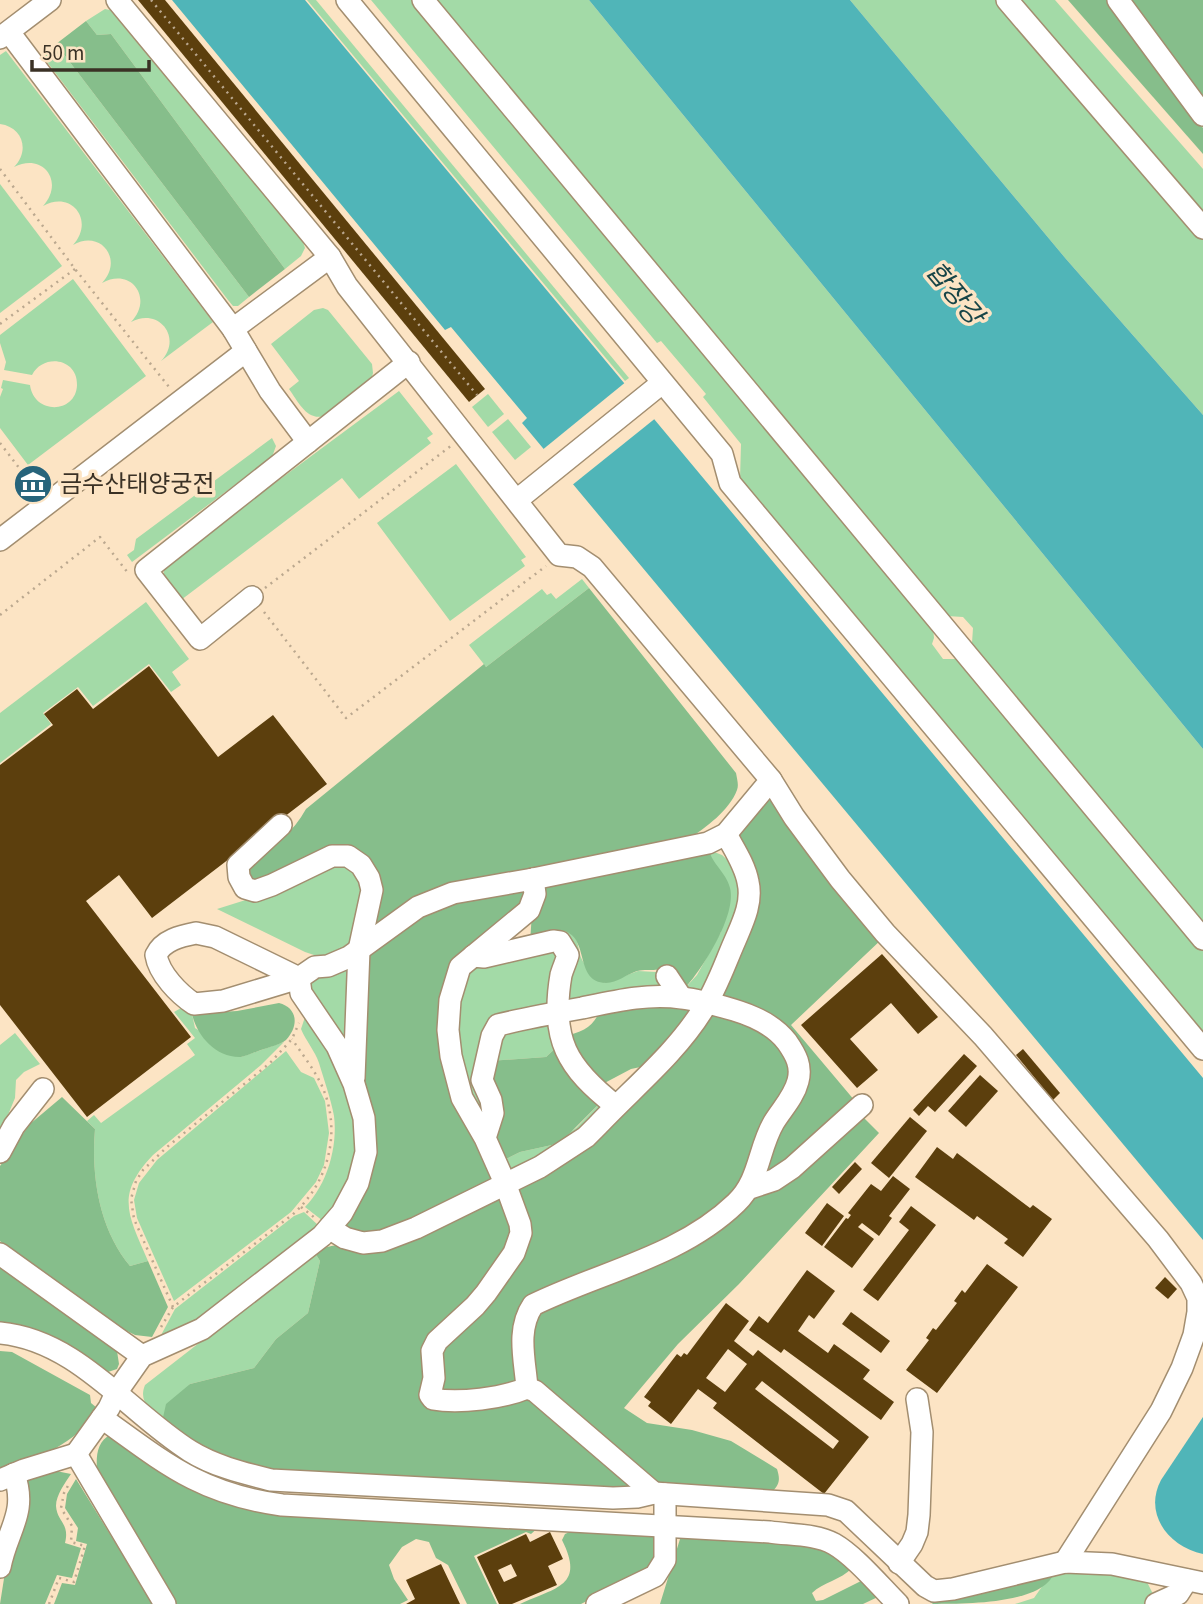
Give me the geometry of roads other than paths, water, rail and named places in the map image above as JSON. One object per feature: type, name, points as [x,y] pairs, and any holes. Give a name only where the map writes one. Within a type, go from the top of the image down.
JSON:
[{"type":"street","points":[[50,0],[4,35],[233,329],[270,391],[308,442]]},
{"type":"street","points":[[117,0],[330,257],[347,286],[559,555],[577,557],[592,568],[771,780],[794,817],[840,879],[885,933],[983,1036],[1158,1239],[1191,1283],[1198,1298],[1198,1312],[1194,1335],[1182,1368],[1166,1401],[1065,1562]]},
{"type":"street","points":[[347,0],[722,454],[730,483],[1203,1049]]},
{"type":"street","points":[[423,0],[1203,939]]},
{"type":"street","points":[[1007,0],[1203,228]]},
{"type":"street","points":[[1118,0],[1203,115]]},
{"type":"street","points":[[233,329],[330,257]]},
{"type":"street","points":[[0,540],[246,351]]},
{"type":"street","points":[[252,597],[200,639],[146,570],[409,362]]},
{"type":"street","points":[[517,500],[662,383]]},
{"type":"street","points":[[299,978],[215,937],[196,933],[172,940],[159,949],[156,955],[161,970],[185,999],[194,1004],[223,1001],[299,978],[315,967],[328,965],[359,950],[418,907],[453,893],[708,843],[726,834],[771,780]]},
{"type":"street","points":[[281,825],[238,865],[239,877],[245,888],[255,891],[272,885],[332,856],[348,856],[361,865],[369,878],[372,890],[359,950],[354,1084]]},
{"type":"street","points":[[330,1228],[345,1238],[363,1243],[382,1241],[416,1228],[505,1183],[563,1153],[586,1137],[681,1040],[707,1002],[745,919],[749,898],[749,883],[726,834]]},
{"type":"street","points":[[533,879],[535,894],[529,910],[460,967],[450,1000],[448,1030],[451,1056],[462,1098],[485,1138],[520,1224],[514,1253],[486,1293],[437,1341],[432,1351],[434,1378],[430,1395],[433,1399],[443,1401],[497,1397],[527,1388],[535,1391],[659,1493],[666,1526],[664,1560],[655,1576],[597,1604]]},
{"type":"street","points":[[472,956],[484,957],[553,941],[560,942],[568,955],[561,973],[559,1012],[564,1051],[586,1081],[616,1106]]},
{"type":"street","points":[[667,975],[681,997]]},
{"type":"street","points":[[0,1566],[3,1549],[19,1508],[20,1491],[7,1477],[76,1454],[142,1356],[202,1329],[322,1236],[342,1213],[358,1183],[366,1152],[364,1118],[354,1084],[337,1046],[306,1002],[301,993],[299,978]]},
{"type":"street","points":[[485,1138],[493,1113],[491,1100],[482,1080],[498,1025],[643,997],[681,997],[743,1013],[766,1023],[781,1034],[799,1061],[797,1085],[769,1130],[750,1188],[736,1203],[712,1224],[666,1250],[533,1305],[527,1313],[522,1334],[527,1388]]},
{"type":"street","points":[[0,1152],[14,1126],[43,1089]]},
{"type":"street","points":[[750,1188],[775,1180],[792,1168],[862,1105]]},
{"type":"street","points":[[0,1254],[142,1356]]},
{"type":"street","points":[[0,1333],[15,1334],[41,1342],[66,1356],[193,1453],[225,1468],[271,1480],[613,1497],[659,1493],[828,1505],[846,1510],[899,1563],[934,1591],[953,1589],[1065,1562],[1112,1564],[1195,1582]]},
{"type":"street","points":[[899,1563],[912,1544],[919,1515],[922,1432],[917,1399]]},
{"type":"street","points":[[102,1418],[194,1481],[252,1501],[296,1506],[770,1532],[815,1538],[834,1544],[898,1604]]},
{"type":"street","points":[[76,1454],[165,1604]]},
{"type":"street","points":[[1156,1604],[1195,1582]]},
{"type":"water","points":[[172,0],[305,0],[1203,1078],[1203,1240],[522,423],[527,418],[451,327],[445,330]]},
{"type":"water","name":"합장강","points":[[589,0],[850,0],[1066,259],[1203,415],[1203,749]]},
{"type":"water","points":[[1203,1417],[1203,1554],[1180,1544],[1170,1536],[1157,1517],[1155,1505],[1161,1480]]},
{"type":"place","name":"금수산태양궁전","points":[[33,484]]}]
